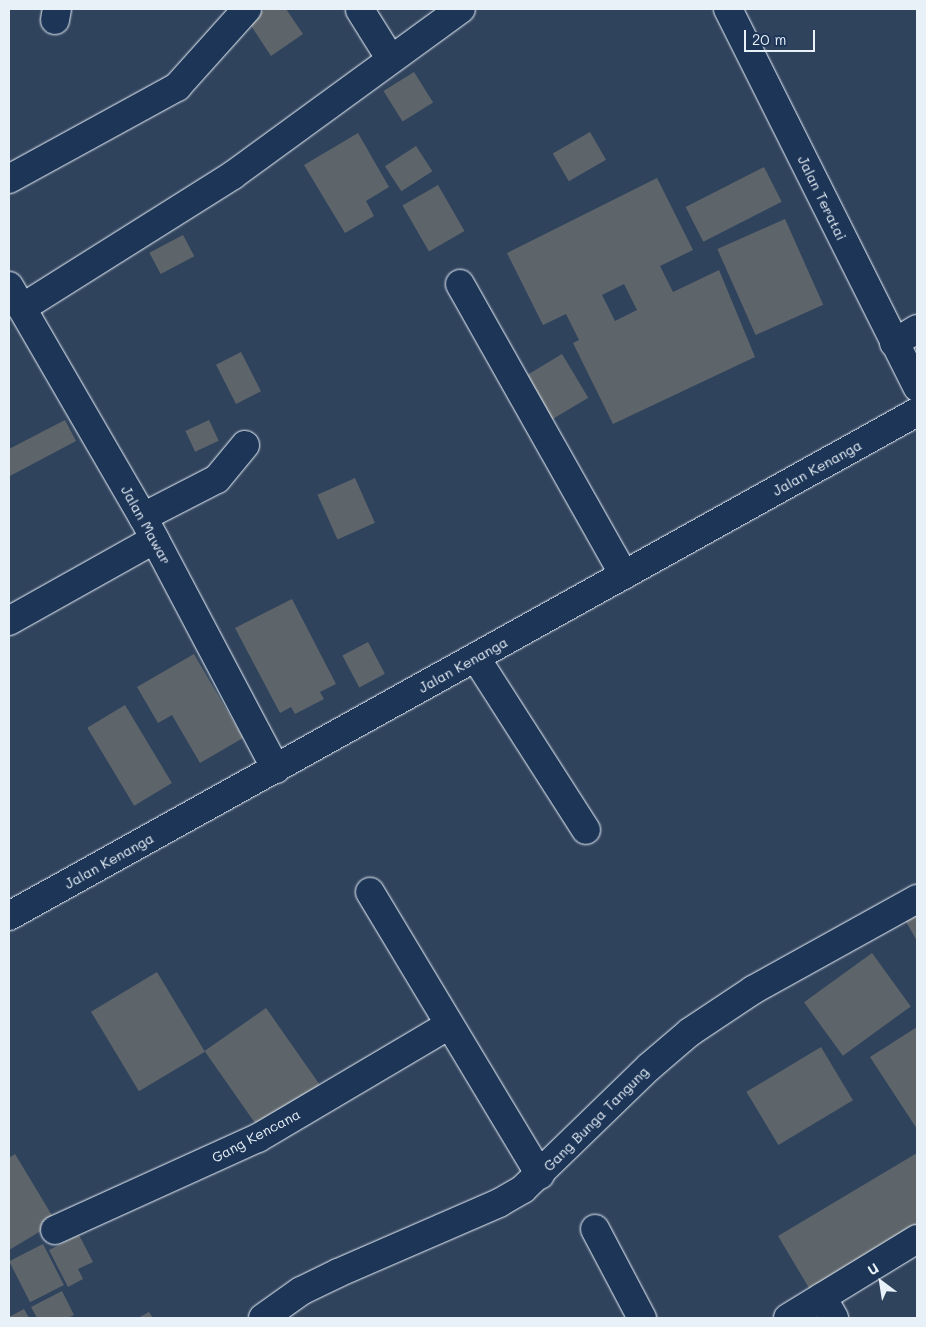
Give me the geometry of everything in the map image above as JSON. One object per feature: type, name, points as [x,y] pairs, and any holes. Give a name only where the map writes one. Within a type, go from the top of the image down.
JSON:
[{"type":"street","points":[[9,178],[177,87],[247,9]]},
{"type":"street","points":[[15,297],[233,175],[390,58],[461,9]]},
{"type":"street","name":"Jalan Teratai","points":[[728,9],[917,387]]},
{"type":"street","points":[[360,10],[390,58]]},
{"type":"street","points":[[460,284],[624,575]]},
{"type":"street","name":"Jalan Mawar","points":[[15,297],[149,528],[276,769]]},
{"type":"street","points":[[894,342],[917,329]]},
{"type":"street","name":"Jalan Kenanga","points":[[9,916],[917,412]]},
{"type":"street","points":[[9,621],[149,528],[217,479],[245,445]]},
{"type":"street","points":[[476,658],[586,830]]},
{"type":"street","points":[[370,892],[540,1175]]},
{"type":"street","name":"Gang Bunga Tangung","points":[[263,1318],[309,1288],[499,1203],[540,1175],[614,1100],[690,1032],[753,990],[917,899]]},
{"type":"street","name":"Gang Kencana","points":[[55,1230],[258,1138],[450,1025]]},
{"type":"street","points":[[595,1229],[642,1318]]},
{"type":"street","points":[[788,1318],[828,1308],[917,1239]]},
{"type":"building","points":[[266,9],[286,9],[303,34],[271,56],[248,21]]},
{"type":"building","points":[[414,72],[433,103],[403,122],[383,91]]},
{"type":"building","points":[[590,132],[606,160],[569,181],[553,154]]},
{"type":"building","points":[[358,133],[389,187],[366,201],[374,216],[345,233],[304,165]]},
{"type":"building","points":[[416,146],[432,171],[401,191],[385,166]]},
{"type":"building","points":[[764,167],[782,202],[703,242],[686,207]]},
{"type":"building","points":[[657,178],[693,250],[660,266],[673,292],[719,270],[755,357],[613,424],[573,343],[579,340],[566,314],[543,325],[507,253]],"holes":[[[624,284],[637,310],[615,321],[602,295]]]},
{"type":"building","points":[[438,185],[464,231],[429,251],[402,206]]},
{"type":"building","points":[[785,219],[823,305],[756,335],[717,249]]},
{"type":"building","points":[[183,235],[194,256],[161,274],[149,253]]},
{"type":"building","points":[[241,352],[261,391],[236,404],[216,365]]},
{"type":"building","points":[[562,354],[588,398],[551,420],[525,376]]},
{"type":"building","points":[[65,420],[76,441],[10,476],[9,449]]},
{"type":"building","points":[[209,420],[219,441],[195,452],[185,431]]},
{"type":"building","points":[[355,478],[375,523],[337,539],[318,495]]},
{"type":"building","points":[[292,599],[336,684],[320,692],[324,699],[295,714],[291,707],[280,713],[235,628]]},
{"type":"building","points":[[368,642],[385,674],[359,687],[342,656]]},
{"type":"building","points":[[194,654],[243,738],[200,763],[172,715],[158,723],[137,687]]},
{"type":"building","points":[[125,705],[172,783],[134,806],[87,728]]},
{"type":"building","points":[[917,913],[917,941],[905,920]]},
{"type":"building","points":[[872,953],[911,1006],[843,1056],[804,1002]]},
{"type":"building","points":[[157,972],[205,1052],[139,1091],[91,1012]]},
{"type":"building","points":[[266,1008],[325,1092],[263,1135],[205,1051]]},
{"type":"building","points":[[917,1027],[917,1129],[870,1057]]},
{"type":"building","points":[[821,1047],[853,1100],[778,1145],[746,1092]]},
{"type":"building","points":[[917,1153],[917,1237],[815,1298],[778,1236]]},
{"type":"building","points":[[15,1154],[56,1222],[9,1250],[9,1158]]},
{"type":"building","points":[[79,1235],[93,1262],[78,1269],[83,1279],[68,1287],[49,1250]]},
{"type":"building","points":[[43,1244],[64,1285],[30,1302],[9,1261]]},
{"type":"building","points":[[62,1291],[74,1315],[68,1318],[37,1318],[31,1307]]},
{"type":"building","points":[[24,1309],[29,1318],[9,1318],[9,1317]]},
{"type":"building","points":[[149,1312],[153,1318],[138,1318]]}]
